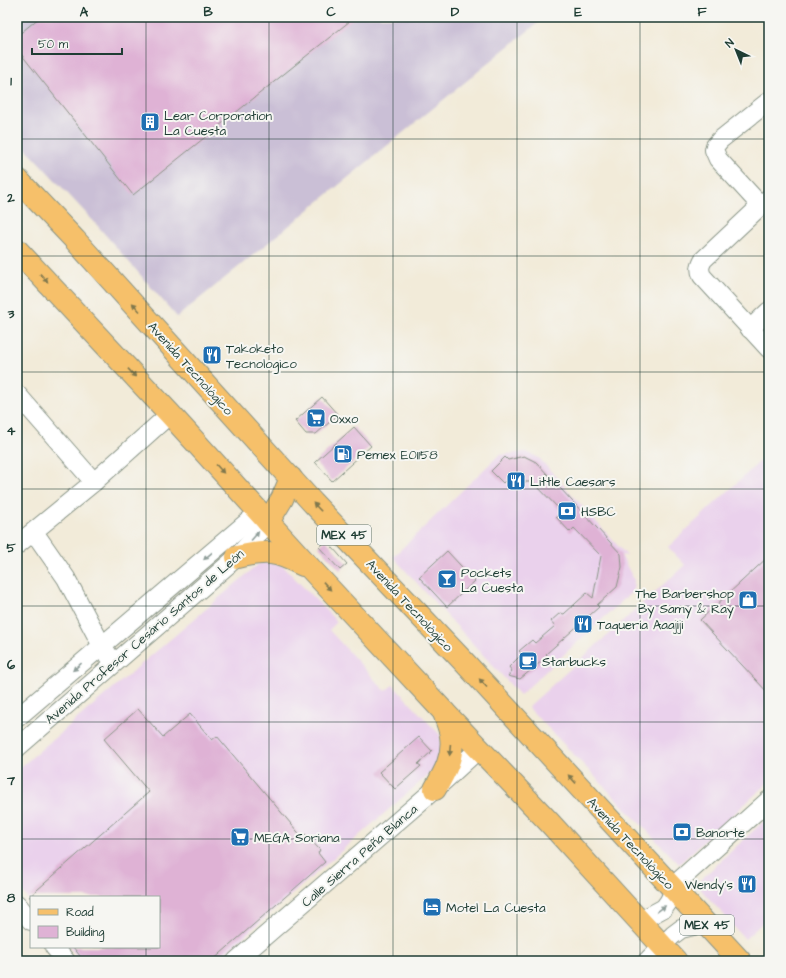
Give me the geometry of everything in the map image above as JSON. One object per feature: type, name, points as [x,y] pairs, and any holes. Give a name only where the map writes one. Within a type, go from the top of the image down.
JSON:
[{"type":"main road","name":"Avenida Tecnológico","points":[[17,178],[291,478],[466,664],[740,961]]},
{"type":"main road","points":[[20,260],[170,414],[311,569],[444,712],[480,748],[669,954]]},
{"type":"main road","points":[[264,517],[282,499],[291,478]]},
{"type":"main road","points":[[237,557],[257,552],[274,553],[284,555],[311,569]]},
{"type":"main road","points":[[435,789],[446,771],[451,749],[451,735],[444,712]]},
{"type":"street","points":[[769,101],[720,140],[715,146],[714,150],[718,159],[765,202],[703,260],[700,266],[702,276],[769,349]]},
{"type":"street","points":[[750,329],[769,311]]},
{"type":"street","points":[[17,394],[94,482]]},
{"type":"street","points":[[17,545],[94,482],[170,414]]},
{"type":"street","name":"Avenida Profesor Cesário Santos de León","points":[[17,748],[237,557],[264,517]]},
{"type":"street","name":"Avenida Profesor Cesário Santos de León","points":[[17,718],[102,646],[264,517]]},
{"type":"street","points":[[34,532],[66,578],[102,646],[115,663]]},
{"type":"street","name":"Calle Sierra Peña Blanca","points":[[236,961],[435,789],[480,748]]},
{"type":"street","points":[[640,921],[664,908],[682,879],[769,800]]},
{"type":"street","points":[[17,904],[30,920]]},
{"type":"street","points":[[647,961],[669,954],[673,935],[681,929],[705,923]]},
{"type":"street","points":[[55,948],[66,961]]},
{"type":"shaded area","points":[[17,17],[545,17],[177,317],[96,224],[17,139]]},
{"type":"shaded area","points":[[526,452],[539,458],[627,556],[621,555],[634,580],[633,591],[520,695],[393,557],[499,455]]},
{"type":"shaded area","points":[[769,453],[769,782],[679,864],[528,707],[685,565],[668,547]]},
{"type":"shaded area","points":[[260,563],[271,563],[283,566],[337,622],[329,630],[385,691],[393,685],[440,735],[442,750],[436,768],[216,961],[81,961],[70,948],[160,948],[160,896],[30,896],[30,901],[17,886],[17,770]]},
{"type":"shaded area","points":[[767,818],[769,820],[769,917],[745,939],[696,884]]},
{"type":"building","name":"Lear Corporation La Cuesta","points":[[40,17],[355,17],[133,195],[17,49],[17,36]]},
{"type":"building","name":"Oxxo","points":[[322,397],[338,415],[316,434],[306,434],[295,421]]},
{"type":"building","name":"Pemex E01158","points":[[354,427],[371,446],[332,481],[315,462]]},
{"type":"building","points":[[524,456],[536,462],[621,554],[622,567],[617,587],[597,605],[599,607],[546,654],[548,656],[520,679],[508,676],[512,671],[509,667],[522,654],[519,651],[532,640],[535,643],[555,626],[551,621],[560,613],[564,614],[587,593],[593,598],[601,556],[574,528],[570,532],[556,517],[562,512],[533,482],[519,482],[513,473],[503,483],[491,471],[505,457],[508,460]]},
{"type":"building","points":[[326,540],[347,564],[340,570],[319,547]]},
{"type":"building","name":"Pockets La Cuesta","points":[[447,551],[475,581],[447,607],[419,577]]},
{"type":"building","points":[[769,556],[769,694],[700,620]]},
{"type":"building","points":[[138,709],[163,737],[190,714],[212,740],[217,736],[302,837],[305,834],[320,850],[318,853],[325,862],[212,961],[84,961],[74,948],[160,948],[160,896],[30,896],[149,792],[104,739]]},
{"type":"building","points":[[419,737],[432,751],[418,764],[421,766],[395,789],[379,772]]},
{"type":"place","name":"Lear Corporation La Cuesta","points":[[150,122]]},
{"type":"place","name":"Takoketo Tecnologico","points":[[212,355]]},
{"type":"place","name":"Oxxo","points":[[316,418]]},
{"type":"place","name":"Pemex E01158","points":[[343,454]]},
{"type":"place","name":"Little Caesars","points":[[516,481]]},
{"type":"place","name":"HSBC","points":[[567,511]]},
{"type":"place","name":"Pockets La Cuesta","points":[[447,579]]},
{"type":"place","name":"The Barbershop By Samy & Ray","points":[[748,600]]},
{"type":"place","name":"Taquería Aaajiji","points":[[583,624]]},
{"type":"place","name":"Starbucks","points":[[528,661]]},
{"type":"place","name":"Banorte","points":[[682,832]]},
{"type":"place","name":"MEGA Soriana","points":[[240,837]]},
{"type":"place","name":"Wendy's","points":[[747,884]]},
{"type":"place","name":"Motel La Cuesta","points":[[432,907]]}]
